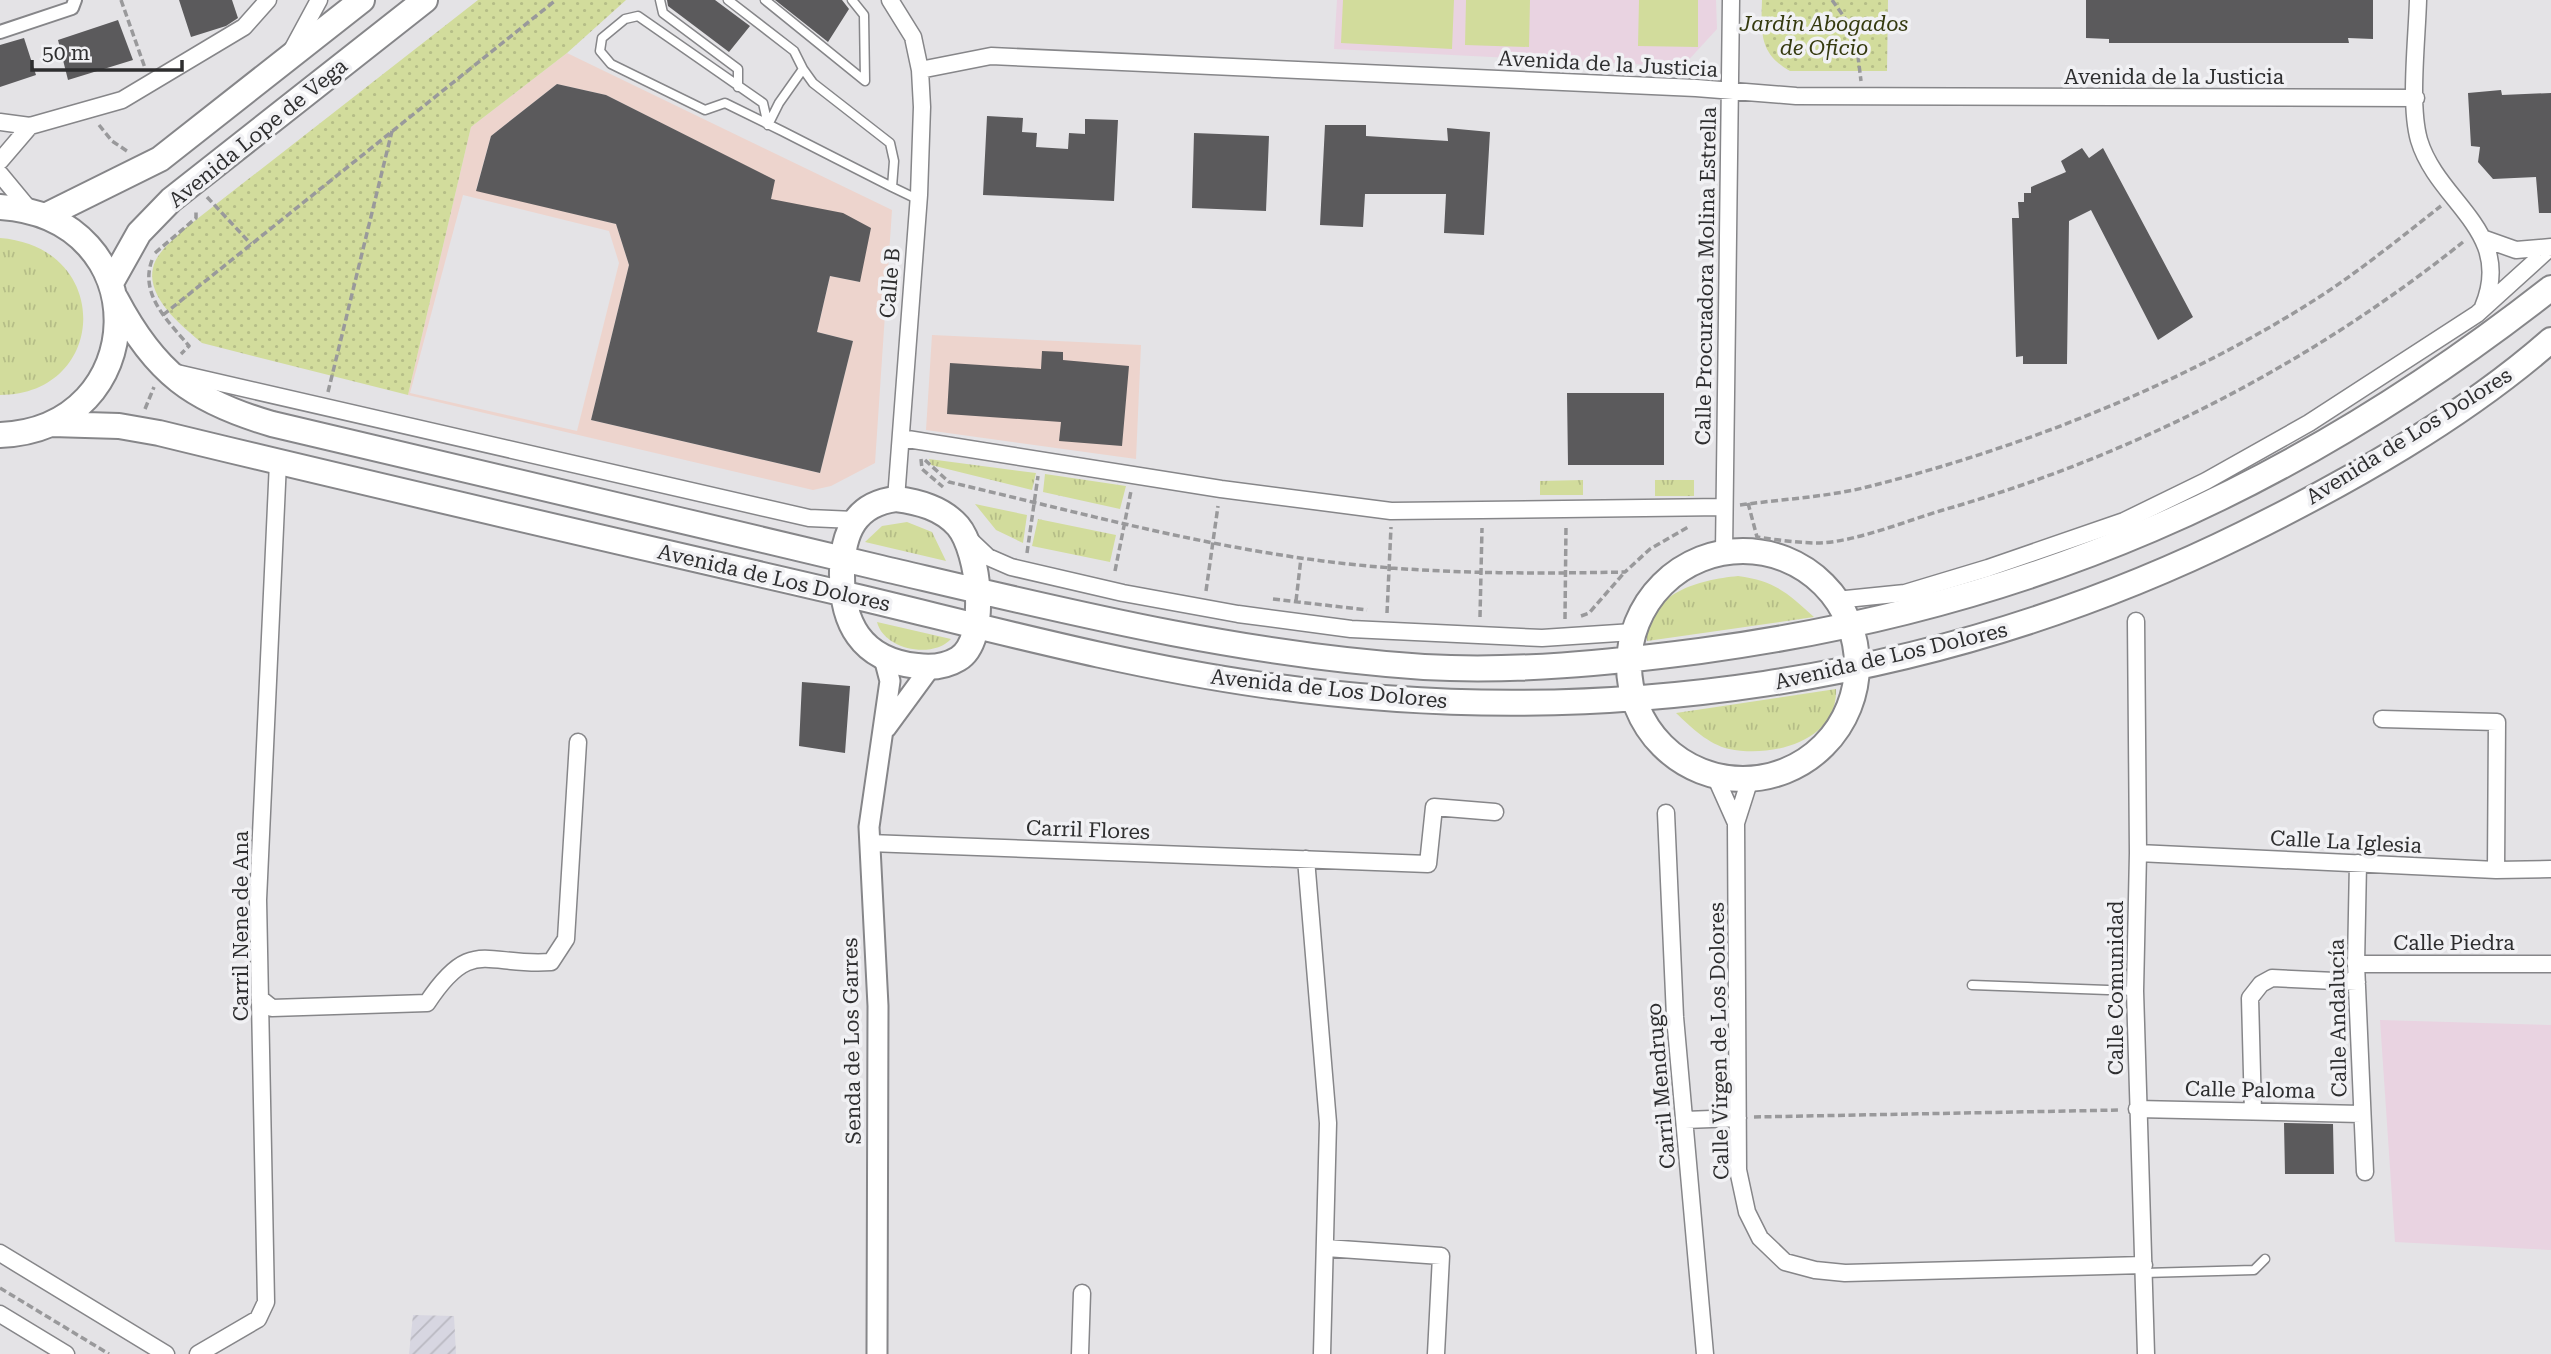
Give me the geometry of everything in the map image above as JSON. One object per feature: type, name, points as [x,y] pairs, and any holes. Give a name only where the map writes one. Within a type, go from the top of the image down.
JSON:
[{"type":"main road","name":"Avenida Lope de Vega","points":[[38,212],[160,159],[362,0]]},
{"type":"main road","name":"Avenida Lope de Vega","points":[[113,291],[139,233],[171,200],[425,0]]},
{"type":"main road","points":[[0,207],[38,212]]},
{"type":"main road","name":"Avenida de Los Dolores","points":[[38,212],[74,232],[96,255],[135,335],[166,369],[197,395],[234,413],[1141,628],[1297,655],[1476,668],[1543,668],[1629,661],[1851,626],[1949,602],[2095,554],[2269,475],[2351,429],[2423,383],[2551,288]]},
{"type":"main road","points":[[0,435],[23,434],[52,424],[82,404],[104,374],[116,340],[113,291]]},
{"type":"main road","name":"Avenida de Los Dolores","points":[[52,424],[140,429],[841,594],[1196,674],[1335,694],[1419,701],[1533,705],[1633,699],[1764,684],[1857,668],[2013,629],[2191,560],[2281,515],[2370,465],[2458,409],[2526,362],[2551,340]]},
{"type":"main road","points":[[896,499],[933,508],[949,517],[963,533],[973,556],[977,591],[976,625],[968,652],[950,664],[930,668],[906,665],[884,658],[864,642],[845,614],[841,594],[845,537],[854,520],[870,506],[896,499]]},
{"type":"main road","points":[[1724,552],[1756,552],[1787,560],[1815,576],[1836,600],[1851,626],[1857,668],[1849,710],[1833,737],[1809,759],[1781,774],[1750,779],[1715,776],[1683,763],[1657,740],[1642,720],[1633,699],[1629,661],[1633,632],[1643,609],[1668,580],[1700,560],[1724,552]]},
{"type":"street","points":[[0,32],[72,8],[75,0]]},
{"type":"street","points":[[0,122],[30,126],[121,100],[244,27],[268,0]]},
{"type":"street","points":[[287,60],[319,0]]},
{"type":"street","points":[[890,0],[913,37],[920,70]]},
{"type":"street","name":"Calle Procuradora Molina Estrella","points":[[1724,552],[1731,0]]},
{"type":"street","points":[[2418,0],[2415,126],[2420,143],[2481,234],[2491,257],[2491,281],[2482,310]]},
{"type":"street","name":"Avenida de la Justicia","points":[[920,70],[991,56],[1861,96],[2416,99]]},
{"type":"street","name":"Calle B","points":[[896,499],[919,200],[920,70]]},
{"type":"street","points":[[0,161],[30,126]]},
{"type":"street","points":[[0,174],[38,212]]},
{"type":"street","points":[[2481,234],[2516,250],[2551,247]]},
{"type":"street","points":[[1836,600],[1905,593],[2124,521],[2206,481],[2309,423],[2482,310],[2551,247]]},
{"type":"street","points":[[166,369],[202,380],[234,384],[325,404],[809,518],[854,520]]},
{"type":"street","points":[[901,438],[1221,489],[1391,511],[1724,507]]},
{"type":"street","name":"Carril Nene de Ana","points":[[198,1354],[258,1319],[266,1302],[258,900],[278,462]]},
{"type":"street","points":[[963,533],[1001,564],[1123,593],[1351,629],[1542,638],[1633,632]]},
{"type":"street","name":"Calle Comunidad","points":[[2136,621],[2137,1109],[2146,1354]]},
{"type":"street","name":"Senda de Los Garres","points":[[877,1354],[878,1006],[869,843],[873,788],[885,729],[890,681],[884,658]]},
{"type":"street","points":[[885,729],[930,668]]},
{"type":"street","points":[[2382,719],[2497,722],[2496,870]]},
{"type":"street","points":[[262,1000],[272,1008],[427,1003],[456,966],[484,956],[526,964],[551,962],[566,939],[578,742]]},
{"type":"street","name":"Calle Virgen de Los Dolores","points":[[1715,776],[1737,824]]},
{"type":"street","name":"Calle Virgen de Los Dolores","points":[[1750,779],[1737,824],[1738,1170],[1747,1212],[1760,1238],[1785,1262],[1845,1273],[2144,1269]]},
{"type":"street","name":"Carril Flores","points":[[869,843],[1428,863],[1434,807],[1495,812]]},
{"type":"street","name":"Carril Mendrugo","points":[[1667,813],[1675,1017],[1705,1354]]},
{"type":"street","name":"Calle La Iglesia","points":[[2138,853],[2496,870],[2551,869]]},
{"type":"street","points":[[1307,859],[1328,1123],[1322,1354]]},
{"type":"street","name":"Calle Andalucía","points":[[2358,863],[2356,964],[2365,1172]]},
{"type":"street","name":"Calle Piedra","points":[[2356,964],[2551,964]]},
{"type":"street","points":[[2253,1111],[2250,998],[2254,990],[2272,978],[2357,982]]},
{"type":"street","name":"Calle Paloma","points":[[2137,1109],[2361,1114]]},
{"type":"street","points":[[1685,1120],[1738,1118]]},
{"type":"street","points":[[1326,1248],[1441,1256],[1436,1354]]},
{"type":"street","points":[[0,1253],[166,1354]]},
{"type":"street","points":[[1080,1354],[1082,1293]]},
{"type":"street","points":[[0,1314],[66,1354]]},
{"type":"lane","points":[[660,0],[663,13],[738,69],[738,86]]},
{"type":"lane","points":[[728,0],[794,51],[814,83],[890,143],[894,162],[892,187]]},
{"type":"lane","points":[[765,0],[865,81],[864,15],[852,0]]},
{"type":"lane","points":[[768,125],[763,103],[638,16],[625,19],[602,38],[600,51],[611,64],[705,110],[725,103],[768,125],[919,200]]},
{"type":"lane","points":[[768,125],[779,103],[803,69]]},
{"type":"lane","points":[[1972,985],[2136,991]]},
{"type":"lane","points":[[2144,1269],[2254,1270],[2265,1259]]},
{"type":"path","points":[[121,0],[150,83]]},
{"type":"path","points":[[163,315],[556,0]]},
{"type":"path","points":[[1832,0],[1855,32],[1862,71],[1861,96]]},
{"type":"path","points":[[325,404],[392,131]]},
{"type":"path","points":[[207,196],[251,244]]},
{"type":"path","points":[[1724,507],[1868,487],[1993,450],[2107,409],[2237,343],[2326,292],[2454,196]]},
{"type":"path","points":[[1748,503],[1757,537],[1823,543],[2041,480],[2180,421],[2232,394],[2372,311],[2481,234]]},
{"type":"path","points":[[140,429],[157,380],[166,369]]},
{"type":"path","points":[[900,458],[921,457],[949,482],[1211,543],[1390,567],[1480,572],[1625,572]]},
{"type":"path","points":[[921,457],[922,469],[945,488]]},
{"type":"path","points":[[1027,553],[1041,460]]},
{"type":"path","points":[[1115,571],[1123,522],[1135,475]]},
{"type":"path","points":[[1206,591],[1221,489]]},
{"type":"path","points":[[1542,638],[1541,621],[1565,621],[1589,613],[1650,548],[1690,526],[1696,509]]},
{"type":"path","points":[[1565,621],[1566,510]]},
{"type":"path","points":[[1387,612],[1391,511]]},
{"type":"path","points":[[1480,617],[1482,511]]},
{"type":"path","points":[[1015,550],[1036,555]]},
{"type":"path","points":[[1296,601],[1301,557]]},
{"type":"path","points":[[1102,569],[1128,574]]},
{"type":"path","points":[[1193,588],[1219,592]]},
{"type":"path","points":[[1270,598],[1400,613]]},
{"type":"path","points":[[1466,617],[1492,618]]},
{"type":"path","points":[[1738,1118],[2137,1109]]},
{"type":"path","points":[[0,1288],[109,1354]]},
{"type":"shaded area","points":[[1337,0],[1716,0],[1717,29],[1684,65],[1671,66],[1334,49]]},
{"type":"shaded area","points":[[567,53],[892,210],[875,463],[831,486],[813,490],[408,395],[471,127]],"holes":[[[557,84],[606,95],[774,180],[771,199],[860,282],[830,276],[817,332],[853,341],[820,473],[591,420],[629,265],[616,224],[476,190],[491,136]],[[463,195],[609,231],[619,263],[577,431],[410,393]]]},
{"type":"shaded area","points":[[932,335],[1141,345],[1136,459],[926,430]]},
{"type":"shaded area","points":[[2380,1020],[2551,1025],[2551,1250],[2395,1242]]},
{"type":"shaded area","points":[[413,1315],[454,1316],[456,1354],[409,1354]]},
{"type":"green space","points":[[478,0],[626,0],[567,53],[471,127],[408,395],[202,343],[185,329],[160,301],[155,290],[153,268],[161,252],[183,230]]},
{"type":"green space","points":[[1343,0],[1454,0],[1452,49],[1341,43]]},
{"type":"green space","points":[[1466,0],[1530,0],[1529,47],[1465,45]]},
{"type":"green space","points":[[1639,0],[1698,0],[1698,47],[1638,46]]},
{"type":"green space","name":"Jardín Abogados de Oficio","points":[[1762,0],[1888,0],[1887,71],[1790,71],[1767,50],[1762,32]]},
{"type":"green space","points":[[0,238],[37,247],[63,266],[79,292],[83,320],[78,348],[62,372],[36,389],[0,395]]},
{"type":"green space","points":[[929,459],[1036,473],[1032,490],[931,465]]},
{"type":"green space","points":[[1045,474],[1126,486],[1120,509],[1043,492]]},
{"type":"green space","points":[[1583,480],[1583,495],[1540,495],[1540,481]]},
{"type":"green space","points":[[1655,480],[1694,480],[1694,496],[1655,496]]},
{"type":"green space","points":[[975,504],[1027,515],[1023,543],[996,530]]},
{"type":"green space","points":[[1038,519],[1116,535],[1110,562],[1032,546]]},
{"type":"green space","points":[[907,522],[932,532],[946,561],[865,542],[882,526]]},
{"type":"green space","points":[[1738,576],[1762,581],[1780,589],[1814,617],[1647,641],[1656,611],[1666,600],[1692,585]]},
{"type":"green space","points":[[877,622],[951,639],[933,649],[910,648],[889,639],[881,632]]},
{"type":"green space","points":[[1836,689],[1834,707],[1826,722],[1814,734],[1782,748],[1764,751],[1721,747],[1701,735],[1676,713]]},
{"type":"building","points":[[179,0],[232,0],[238,18],[226,26],[191,37]]},
{"type":"building","points":[[667,0],[715,0],[750,26],[729,52],[668,6]]},
{"type":"building","points":[[775,0],[842,0],[849,9],[828,42]]},
{"type":"building","points":[[2086,0],[2373,0],[2373,39],[2348,38],[2349,43],[2109,43],[2109,39],[2086,38]]},
{"type":"building","points":[[118,20],[133,60],[68,80],[58,40]]},
{"type":"building","points":[[24,38],[36,75],[0,87],[0,45]]},
{"type":"building","points":[[557,84],[606,95],[775,180],[771,199],[843,213],[871,228],[860,282],[830,276],[817,332],[853,341],[820,473],[591,420],[629,265],[616,224],[476,191],[491,136]]},
{"type":"building","points":[[2501,90],[2502,95],[2551,93],[2551,213],[2539,213],[2536,177],[2493,179],[2478,162],[2480,147],[2471,146],[2468,93]]},
{"type":"building","points":[[987,116],[1023,118],[1022,132],[1037,133],[1036,147],[1068,149],[1069,133],[1085,134],[1085,119],[1118,120],[1114,201],[983,195]]},
{"type":"building","points":[[1325,125],[1366,125],[1366,136],[1448,141],[1447,128],[1490,132],[1484,235],[1444,233],[1446,194],[1365,194],[1363,227],[1320,225]]},
{"type":"building","points":[[1194,133],[1269,136],[1266,211],[1192,208]]},
{"type":"building","points":[[2082,148],[2089,158],[2103,148],[2193,317],[2158,340],[2091,210],[2069,221],[2067,364],[2023,364],[2023,356],[2016,357],[2012,218],[2019,218],[2018,202],[2024,202],[2024,193],[2031,193],[2031,187],[2066,172],[2061,161]]},
{"type":"building","points":[[1042,351],[1063,352],[1063,360],[1129,366],[1122,446],[1059,441],[1061,422],[947,414],[950,363],[1041,369]]},
{"type":"building","points":[[1567,393],[1664,393],[1664,465],[1568,465]]},
{"type":"building","points":[[802,682],[850,686],[845,753],[799,746]]},
{"type":"building","points":[[2284,1123],[2333,1124],[2334,1174],[2285,1174]]}]
